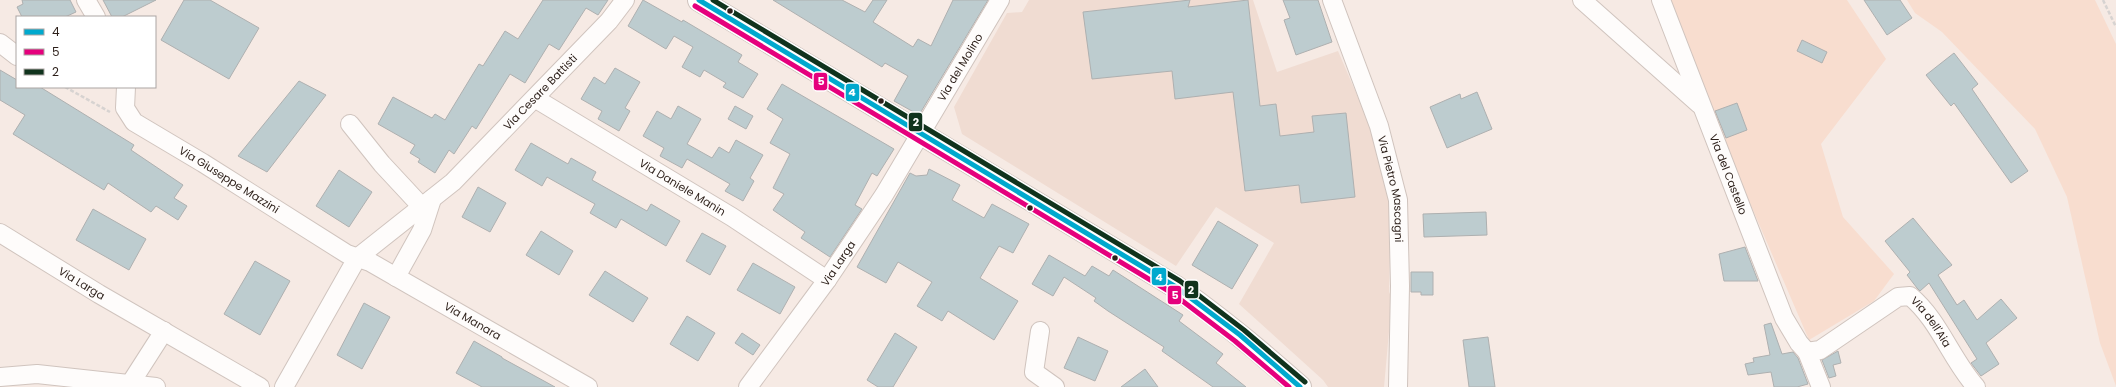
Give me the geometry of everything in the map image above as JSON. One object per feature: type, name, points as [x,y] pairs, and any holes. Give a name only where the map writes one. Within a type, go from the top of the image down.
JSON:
[{"type":"street","points":[[86,0],[95,16]]},
{"type":"street","name":"Via Cesare Battisti","points":[[357,258],[453,182],[536,99],[609,21],[625,0]]},
{"type":"street","points":[[699,0],[1176,287],[1216,314],[1254,344],[1300,387]]},
{"type":"street","name":"Via del Molino","points":[[920,134],[1000,0]]},
{"type":"street","name":"Via Pietro Mascagni","points":[[1332,0],[1379,126],[1398,200],[1400,286],[1398,387]]},
{"type":"street","name":"Via del Castello","points":[[1582,0],[1701,106],[1784,318],[1799,343],[1808,352],[1821,387]]},
{"type":"street","points":[[1661,0],[1701,106]]},
{"type":"street","points":[[0,44],[16,55]]},
{"type":"street","points":[[126,88],[125,108],[134,122]]},
{"type":"street","name":"Via Daniele Manin","points":[[536,99],[732,217],[827,280]]},
{"type":"street","name":"Via Giuseppe Mazzini","points":[[134,122],[357,258]]},
{"type":"street","points":[[350,124],[382,164],[427,203],[422,230],[396,277]]},
{"type":"street","name":"Via Larga","points":[[748,387],[827,280],[884,195],[920,134]]},
{"type":"street","name":"Via Larga","points":[[0,233],[260,387]]},
{"type":"street","points":[[284,387],[357,258]]},
{"type":"street","name":"Via Manara","points":[[357,258],[370,262],[588,387]]},
{"type":"street","name":"Via dell'Aia","points":[[1808,352],[1820,350],[1898,298],[1910,296],[1922,306],[1964,374],[1976,387]]},
{"type":"street","points":[[130,384],[164,331]]},
{"type":"street","points":[[1040,331],[1034,372],[1055,387]]},
{"type":"street","points":[[0,377],[37,374],[156,387]]},
{"type":"path","points":[[2102,0],[2116,27]]},
{"type":"path","points":[[67,88],[108,112],[134,122]]},
{"type":"shaded area","points":[[1029,0],[1253,0],[1277,72],[1338,51],[1372,130],[1389,190],[1392,228],[1390,242],[1389,292],[1392,298],[1384,387],[1328,387],[1323,380],[1239,304],[1274,243],[1216,207],[1176,266],[962,134],[954,107],[1007,13],[1022,12]]},
{"type":"shaded area","points":[[1671,0],[1847,0],[1886,59],[1821,144],[1843,217],[1894,274],[1874,301],[1809,340],[1728,152]]},
{"type":"shaded area","points":[[1907,0],[2095,0],[2116,44],[2116,386],[2100,343],[2067,197],[2035,129],[1942,32],[1915,13]]},
{"type":"building","points":[[22,0],[70,0],[76,12],[67,16],[22,16],[17,7],[23,4]]},
{"type":"building","points":[[103,0],[156,0],[124,16],[111,16]]},
{"type":"building","points":[[184,0],[210,0],[259,28],[229,79],[161,40]]},
{"type":"building","points":[[543,0],[608,0],[598,15],[586,8],[559,50],[549,44],[525,83],[510,74],[476,129],[472,126],[454,154],[449,150],[435,173],[418,162],[420,159],[410,153],[415,145],[378,124],[393,97],[432,118],[435,114],[445,120],[479,64],[483,66],[505,31],[518,39]]},
{"type":"building","points":[[643,0],[682,22],[683,20],[742,55],[738,62],[758,74],[743,98],[723,87],[726,83],[704,70],[700,77],[682,67],[693,47],[674,36],[666,49],[628,26]]},
{"type":"building","points":[[773,0],[842,0],[865,12],[873,0],[887,0],[873,22],[913,47],[918,39],[931,46],[953,0],[988,0],[919,115],[894,101],[908,76],[885,63],[882,67]]},
{"type":"building","points":[[1190,0],[1188,7],[1248,0],[1260,106],[1276,104],[1280,136],[1314,132],[1312,116],[1346,113],[1355,197],[1301,203],[1299,185],[1245,191],[1233,92],[1175,99],[1172,71],[1092,79],[1083,12]]},
{"type":"building","points":[[1283,0],[1318,0],[1332,42],[1296,55],[1284,20],[1290,18]]},
{"type":"building","points":[[1864,0],[1900,0],[1912,18],[1887,35]]},
{"type":"building","points":[[1802,40],[1827,52],[1822,63],[1797,51]]},
{"type":"building","points":[[1954,53],[1978,84],[1972,89],[2028,171],[2011,183],[1954,103],[1951,106],[1926,75]]},
{"type":"building","points":[[615,68],[640,82],[625,108],[630,111],[619,131],[598,119],[602,111],[581,99],[594,77],[605,84]]},
{"type":"building","points":[[0,70],[16,79],[16,88],[42,88],[134,145],[131,150],[183,185],[174,198],[187,206],[178,220],[156,206],[151,212],[108,183],[104,190],[13,134],[25,115],[0,100]]},
{"type":"building","points":[[299,81],[326,95],[267,172],[238,156]]},
{"type":"building","points":[[782,84],[894,149],[877,176],[872,173],[855,205],[862,209],[830,257],[801,238],[805,232],[773,210],[784,194],[773,188],[790,154],[770,143],[783,119],[767,109]]},
{"type":"building","points":[[1477,92],[1492,129],[1447,148],[1430,107],[1460,94],[1461,99]]},
{"type":"building","points":[[1737,103],[1747,130],[1726,138],[1715,111]]},
{"type":"building","points":[[678,106],[701,119],[687,144],[712,158],[719,147],[729,153],[736,140],[763,155],[750,178],[754,181],[743,201],[725,191],[730,184],[687,159],[682,168],[660,156],[664,148],[643,136],[657,111],[671,119]]},
{"type":"building","points":[[735,106],[753,116],[746,129],[728,119]]},
{"type":"building","points":[[531,143],[568,164],[571,158],[596,172],[592,180],[647,211],[651,204],[680,221],[666,246],[621,219],[616,228],[590,213],[595,204],[547,177],[542,186],[515,170]]},
{"type":"building","points":[[929,169],[960,185],[952,200],[984,218],[992,204],[1029,224],[1013,253],[999,246],[980,278],[1018,301],[994,340],[948,311],[942,321],[917,306],[932,282],[898,262],[886,283],[857,267],[910,173],[916,176],[927,175]]},
{"type":"building","points":[[339,170],[372,192],[349,227],[316,206]]},
{"type":"building","points":[[478,187],[506,203],[490,232],[462,217]]},
{"type":"building","points":[[93,209],[146,239],[129,270],[76,240]]},
{"type":"building","points":[[1486,212],[1487,235],[1424,237],[1423,214]]},
{"type":"building","points":[[1913,218],[1952,265],[1938,275],[1957,305],[1964,300],[1977,320],[2001,299],[2017,318],[1986,343],[1999,364],[1981,376],[1971,363],[1977,359],[1929,283],[1920,291],[1907,275],[1910,272],[1885,241]]},
{"type":"building","points":[[1218,221],[1258,245],[1232,289],[1192,265]]},
{"type":"building","points":[[541,231],[573,251],[559,275],[526,255]]},
{"type":"building","points":[[702,233],[726,246],[710,275],[686,261]]},
{"type":"building","points":[[1745,247],[1758,281],[1724,281],[1719,254]]},
{"type":"building","points":[[1049,255],[1085,276],[1092,266],[1109,276],[1113,270],[1183,315],[1179,321],[1223,354],[1216,363],[1246,387],[1213,387],[1162,351],[1164,347],[1108,311],[1094,301],[1096,298],[1064,277],[1053,296],[1032,284]]},
{"type":"building","points":[[255,261],[290,281],[260,335],[224,314]]},
{"type":"building","points":[[753,263],[795,287],[780,314],[737,290]]},
{"type":"building","points":[[605,271],[648,298],[633,322],[589,295]]},
{"type":"building","points":[[1411,272],[1433,272],[1433,295],[1421,295],[1421,292],[1411,292]]},
{"type":"building","points":[[364,303],[390,317],[362,369],[337,355]]},
{"type":"building","points":[[687,316],[715,333],[698,361],[670,344]]},
{"type":"building","points":[[1771,323],[1782,354],[1793,352],[1798,358],[1808,384],[1797,387],[1774,387],[1771,372],[1748,375],[1745,364],[1754,362],[1753,358],[1770,355],[1764,325]]},
{"type":"building","points":[[742,333],[760,345],[753,355],[735,343]]},
{"type":"building","points":[[895,333],[917,347],[893,387],[878,387],[867,380]]},
{"type":"building","points":[[1078,337],[1108,351],[1095,381],[1064,368]]},
{"type":"building","points":[[1488,337],[1495,387],[1469,387],[1463,340]]},
{"type":"building","points":[[474,341],[555,387],[482,387],[456,373]]},
{"type":"building","points":[[1838,351],[1841,363],[1833,365],[1836,376],[1829,378],[1822,360]]},
{"type":"building","points":[[1145,369],[1158,387],[1121,387]]},
{"type":"transit line","name":"4","points":[[699,0],[1176,287],[1240,335],[1300,387]]},
{"type":"transit line","name":"2","points":[[713,0],[1180,281],[1244,330],[1305,382]]},
{"type":"transit line","name":"5","points":[[695,6],[1172,293],[1235,341],[1289,387]]}]
